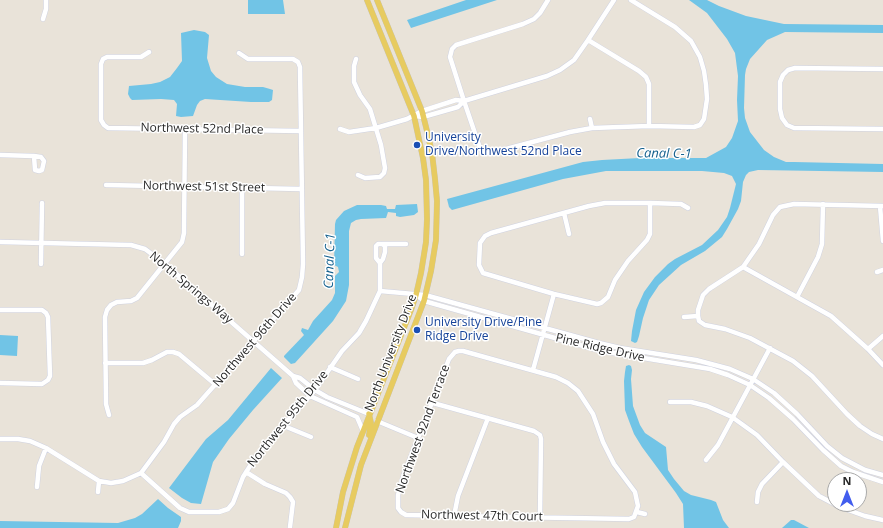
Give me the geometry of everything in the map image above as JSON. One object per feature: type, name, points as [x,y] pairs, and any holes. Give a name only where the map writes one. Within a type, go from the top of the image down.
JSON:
[{"type":"main road","name":"North University Drive","points":[[336,528],[343,492],[352,462],[369,414],[416,295],[426,242],[427,196],[423,158],[414,116],[367,0]]},
{"type":"main road","points":[[371,0],[379,8]]},
{"type":"main road","name":"North University Drive","points":[[345,528],[360,465],[426,295],[436,240],[437,201],[432,153],[422,114],[377,0]]},
{"type":"main road","points":[[377,421],[374,412],[379,398],[378,392]]},
{"type":"main road","points":[[369,414],[371,423],[369,433],[370,439]]},
{"type":"street","points":[[43,18],[46,9],[46,0]]},
{"type":"street","points":[[548,0],[540,13],[529,21],[456,45],[452,49],[450,57],[480,148],[484,153],[491,153],[570,132],[592,128],[649,126],[694,127],[700,125],[704,119],[707,99],[706,85],[700,57],[692,41],[675,27],[631,0]]},
{"type":"street","points":[[422,114],[456,100],[464,101],[547,76],[560,70],[574,60],[614,0]]},
{"type":"street","points":[[588,40],[639,71],[646,77],[649,84],[649,126]]},
{"type":"street","name":"Northwest 52nd Place","points":[[150,52],[141,57],[107,57],[103,59],[101,64],[101,120],[108,128],[301,131]]},
{"type":"street","name":"Northwest 96th Drive","points":[[141,473],[180,417],[197,405],[216,385],[299,290],[303,264],[300,67],[298,62],[293,59],[248,59],[239,53]]},
{"type":"street","points":[[356,59],[354,66],[354,82],[360,95],[370,109],[384,159],[385,168],[384,174],[380,177],[365,178],[358,175]]},
{"type":"street","points":[[883,69],[795,68],[788,70],[783,74],[780,82],[780,109],[782,118],[787,124],[794,128],[883,129]]},
{"type":"street","points":[[340,129],[350,132],[376,128],[414,116],[458,107],[464,101]]},
{"type":"street","points":[[444,104],[446,110]]},
{"type":"street","points":[[590,119],[592,128]]},
{"type":"street","points":[[108,415],[106,404],[105,363],[105,318],[107,310],[111,305],[117,302],[132,301],[137,298],[182,242],[184,233],[185,129]]},
{"type":"street","points":[[0,155],[34,156]]},
{"type":"street","name":"Northwest 51st Street","points":[[106,185],[302,189]]},
{"type":"street","points":[[242,188],[242,254]]},
{"type":"street","points":[[41,264],[42,203]]},
{"type":"street","points":[[650,203],[650,234],[647,240],[615,280],[608,297],[602,303],[597,304],[554,294],[484,273],[481,269],[478,260],[480,243],[484,236],[491,233],[605,203],[650,203],[681,204],[688,208]]},
{"type":"street","points":[[883,241],[882,206],[794,204],[780,207],[773,215],[759,244],[743,267],[709,289],[703,295],[698,310],[699,321],[750,338],[793,361],[812,376],[860,426],[872,434],[883,438]]},
{"type":"street","points":[[796,297],[818,257],[822,244],[823,204]]},
{"type":"street","points":[[564,213],[569,234]]},
{"type":"street","name":"North Springs Way","points":[[0,242],[132,245],[145,249],[165,264],[293,376],[300,378],[327,397],[369,414]]},
{"type":"street","points":[[382,244],[406,244]]},
{"type":"street","name":"Northwest 95th Drive","points":[[141,473],[180,508],[189,512],[219,512],[228,509],[233,503],[246,472],[257,455],[315,390],[330,367],[342,351],[359,333],[366,321],[380,291],[380,263],[385,252],[385,246],[382,244],[376,246],[376,258],[380,263]]},
{"type":"street","points":[[743,267],[831,316],[868,349],[883,365]]},
{"type":"street","points":[[877,272],[883,270]]},
{"type":"street","points":[[380,291],[404,292],[416,295]]},
{"type":"street","points":[[554,294],[533,370],[556,377],[568,383],[578,391],[593,414],[603,442],[614,464],[635,492],[638,506],[637,512],[645,514]]},
{"type":"street","name":"Pine Ridge Drive","points":[[416,295],[426,295],[545,329],[620,348],[703,361],[730,369],[753,379],[774,393],[798,414],[827,446],[842,458],[865,470],[883,476]]},
{"type":"street","name":"Pine Ridge Drive","points":[[416,295],[424,301],[619,355],[710,369],[728,375],[750,385],[769,398],[793,418],[823,450],[841,466],[853,472],[883,482]]},
{"type":"street","points":[[0,310],[42,310],[46,313],[48,318],[50,376],[48,380],[42,384],[0,383]]},
{"type":"street","points":[[684,317],[698,316]]},
{"type":"street","points":[[868,349],[883,336]]},
{"type":"street","points":[[706,460],[718,445],[770,348]]},
{"type":"street","name":"Northwest 92nd Terrace","points":[[398,508],[398,495],[418,438],[449,359],[455,352],[463,351],[533,370]]},
{"type":"street","points":[[105,363],[143,362],[152,360],[167,352],[173,352],[179,354],[216,385]]},
{"type":"street","name":"Northwest 95th Drive","points":[[330,367],[358,379]]},
{"type":"street","name":"North Springs Way","points":[[293,376],[296,383],[310,396],[356,417],[363,431]]},
{"type":"street","points":[[670,402],[691,402],[708,406],[732,417],[757,435],[819,496],[840,507],[865,516],[883,520]]},
{"type":"street","points":[[433,403],[534,431],[540,435],[540,517]]},
{"type":"street","points":[[454,516],[458,496],[488,418]]},
{"type":"street","points":[[377,421],[418,438]]},
{"type":"street","points":[[284,426],[311,437]]},
{"type":"street","points":[[0,439],[30,441],[46,448],[99,481],[111,483],[123,481],[141,473]]},
{"type":"street","points":[[37,487],[39,466],[46,448]]},
{"type":"street","points":[[757,502],[758,492],[762,484],[783,462]]},
{"type":"street","points":[[246,472],[265,484],[286,493],[290,497],[293,502],[290,527]]},
{"type":"street","points":[[98,492],[99,481]]},
{"type":"street","name":"Northwest 47th Court","points":[[398,508],[406,515],[629,519],[634,517],[637,512]]},
{"type":"water","points":[[248,0],[283,0],[285,14],[248,14]]},
{"type":"water","points":[[466,0],[497,0],[411,28],[407,20]]},
{"type":"water","points":[[689,0],[707,0],[746,16],[784,24],[883,25],[883,33],[785,32],[767,40],[750,59],[746,69],[744,108],[745,118],[750,132],[764,150],[774,157],[786,162],[883,164],[883,172],[758,170],[749,172],[743,182],[741,201],[738,209],[722,237],[705,251],[681,265],[659,285],[649,300],[639,336],[637,342],[635,343],[631,341],[632,331],[636,310],[644,292],[655,277],[668,264],[702,245],[718,230],[727,217],[730,208],[736,184],[732,176],[724,173],[702,171],[606,171],[563,179],[452,210],[449,207],[447,199],[583,162],[640,158],[706,158],[726,147],[732,138],[738,121],[738,76],[735,53],[727,39],[707,13]]},
{"type":"water","points":[[194,30],[205,32],[209,35],[207,58],[211,71],[216,77],[227,84],[245,87],[263,87],[273,90],[272,100],[269,102],[251,102],[205,99],[200,101],[197,105],[193,116],[181,117],[176,116],[177,104],[174,100],[132,100],[128,94],[129,86],[151,84],[160,82],[170,77],[182,61],[181,33]]},
{"type":"water","points":[[417,204],[418,212],[414,215],[400,217],[396,216],[396,213],[388,212],[386,218],[361,219],[351,223],[349,231],[349,285],[346,301],[333,321],[295,363],[291,364],[284,356],[304,335],[301,331],[302,328],[308,330],[313,321],[332,300],[335,293],[335,276],[339,272],[338,267],[334,265],[336,220],[344,211],[357,205],[381,205],[386,206],[387,209],[395,209],[396,205]]},
{"type":"water","points":[[0,335],[18,336],[17,356],[0,355]]},
{"type":"water","points":[[626,366],[631,366],[632,370],[631,379],[633,406],[640,425],[645,433],[666,447],[668,470],[684,491],[691,495],[716,502],[723,520],[729,528],[684,528],[683,504],[642,447],[634,434],[625,410],[624,381]]},
{"type":"water","points":[[271,368],[282,378],[229,439],[213,462],[201,504],[191,503],[182,498],[169,488],[206,439],[228,420]]},
{"type":"water","points":[[158,499],[181,517],[178,528],[0,528],[0,521],[118,523],[135,518],[142,514]]},
{"type":"water","points":[[791,520],[794,520],[809,528],[782,528]]},
{"type":"place","name":"University Drive/Northwest 52nd Place","points":[[417,145]]},
{"type":"place","name":"University Drive/Pine Ridge Drive","points":[[417,330]]},
{"type":"water label","name":"Canal C-1","points":[[664,154]]},
{"type":"water label","name":"Canal C-1","points":[[330,261]]}]
